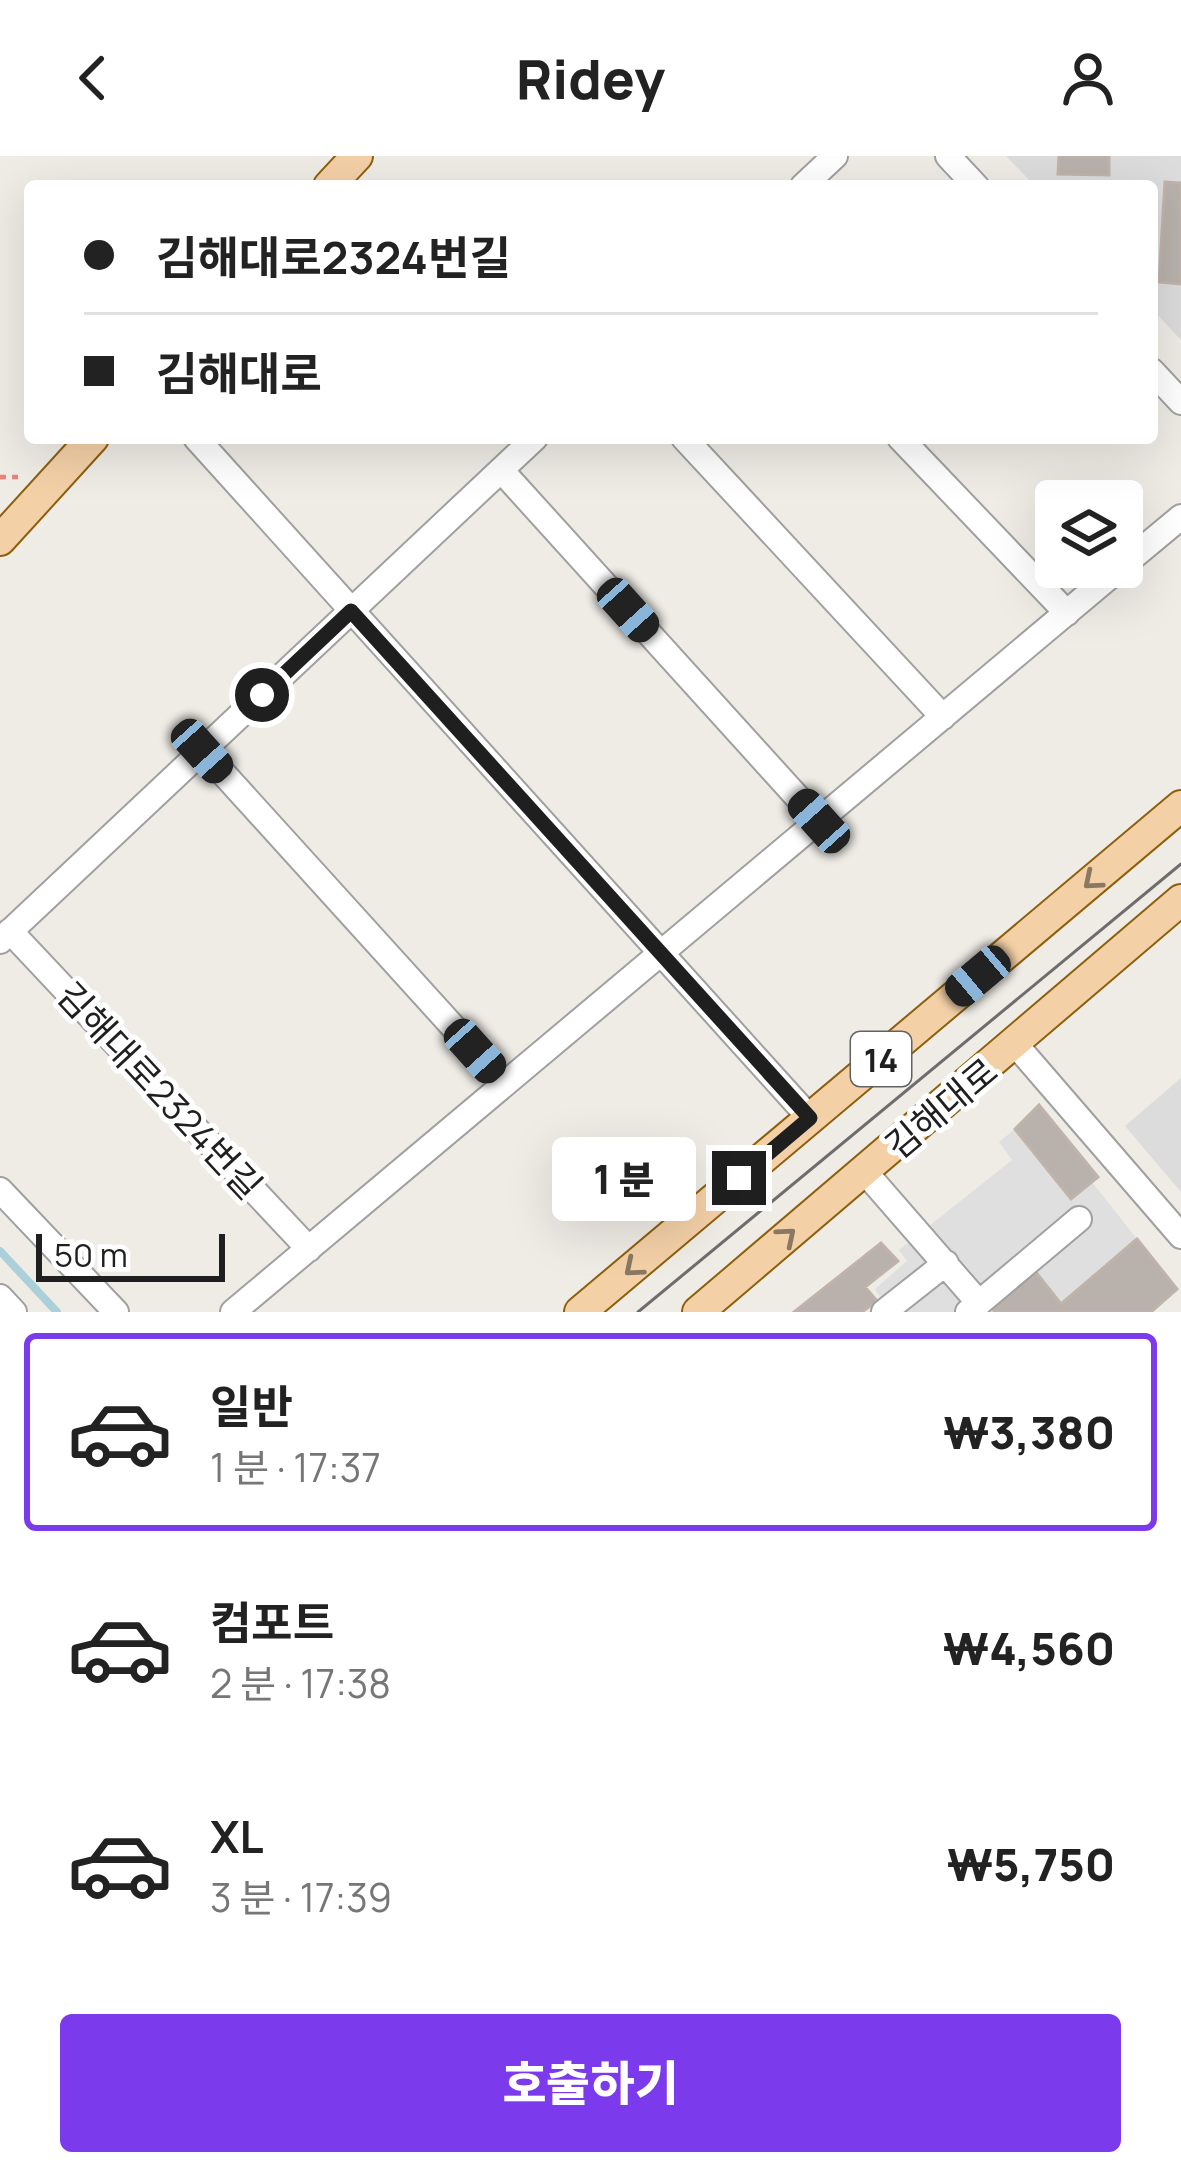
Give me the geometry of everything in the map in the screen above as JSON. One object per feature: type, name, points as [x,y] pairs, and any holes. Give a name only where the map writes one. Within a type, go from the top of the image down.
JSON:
[{"type":"main road","points":[[335,180],[357,156]]},
{"type":"main road","points":[[0,540],[88,444]]},
{"type":"main road","name":"14","points":[[580,1312],[1181,806]]},
{"type":"main road","name":"김해대로","points":[[698,1312],[1181,900]]},
{"type":"street","points":[[810,180],[836,156]]},
{"type":"street","points":[[948,156],[970,180]]},
{"type":"street","points":[[1158,377],[1181,402]]},
{"type":"street","points":[[201,444],[810,1118]]},
{"type":"street","name":"김해대로2324번길","points":[[309,1249],[5,936],[529,444]]},
{"type":"street","points":[[690,444],[943,717]]},
{"type":"street","points":[[906,444],[1066,613]]},
{"type":"street","points":[[501,470],[819,821]]},
{"type":"street","points":[[1143,549],[1181,517]]},
{"type":"street","points":[[233,1312],[1096,588]]},
{"type":"street","points":[[202,751],[505,1084]]},
{"type":"street","points":[[1016,1045],[1181,1236]]},
{"type":"street","points":[[865,1172],[946,1263],[973,1308],[1079,1219]]},
{"type":"street","points":[[0,1190],[116,1312]]},
{"type":"street","points":[[884,1312],[946,1263]]},
{"type":"street","points":[[0,1297],[14,1312]]},
{"type":"shaded area","points":[[1006,156],[1181,156],[1181,340],[1158,315],[1158,180],[1029,180]]},
{"type":"shaded area","points":[[1181,1078],[1181,1192],[1125,1126]]},
{"type":"shaded area","points":[[1015,1129],[1070,1198],[1092,1182],[1137,1239],[1061,1304],[995,1312],[868,1312],[883,1301],[875,1289],[907,1261],[899,1250],[1012,1160],[999,1142]]},
{"type":"building","points":[[1059,156],[1109,156],[1109,175],[1058,174]]},
{"type":"building","points":[[1165,182],[1181,183],[1181,284],[1159,282]]},
{"type":"building","points":[[1039,1105],[1098,1177],[1071,1199],[1015,1129]]},
{"type":"building","points":[[1137,1239],[1177,1289],[1151,1312],[995,1312],[991,1307],[1035,1271],[1061,1304]]},
{"type":"building","points":[[881,1243],[898,1261],[865,1287],[877,1301],[862,1312],[794,1312]]},
{"type":"waterway","points":[[0,1251],[57,1312]]},
{"type":"tram line","points":[[638,1312],[1181,864]]},
{"type":"route","points":[[262,695],[351,611],[810,1118],[739,1178]]}]
